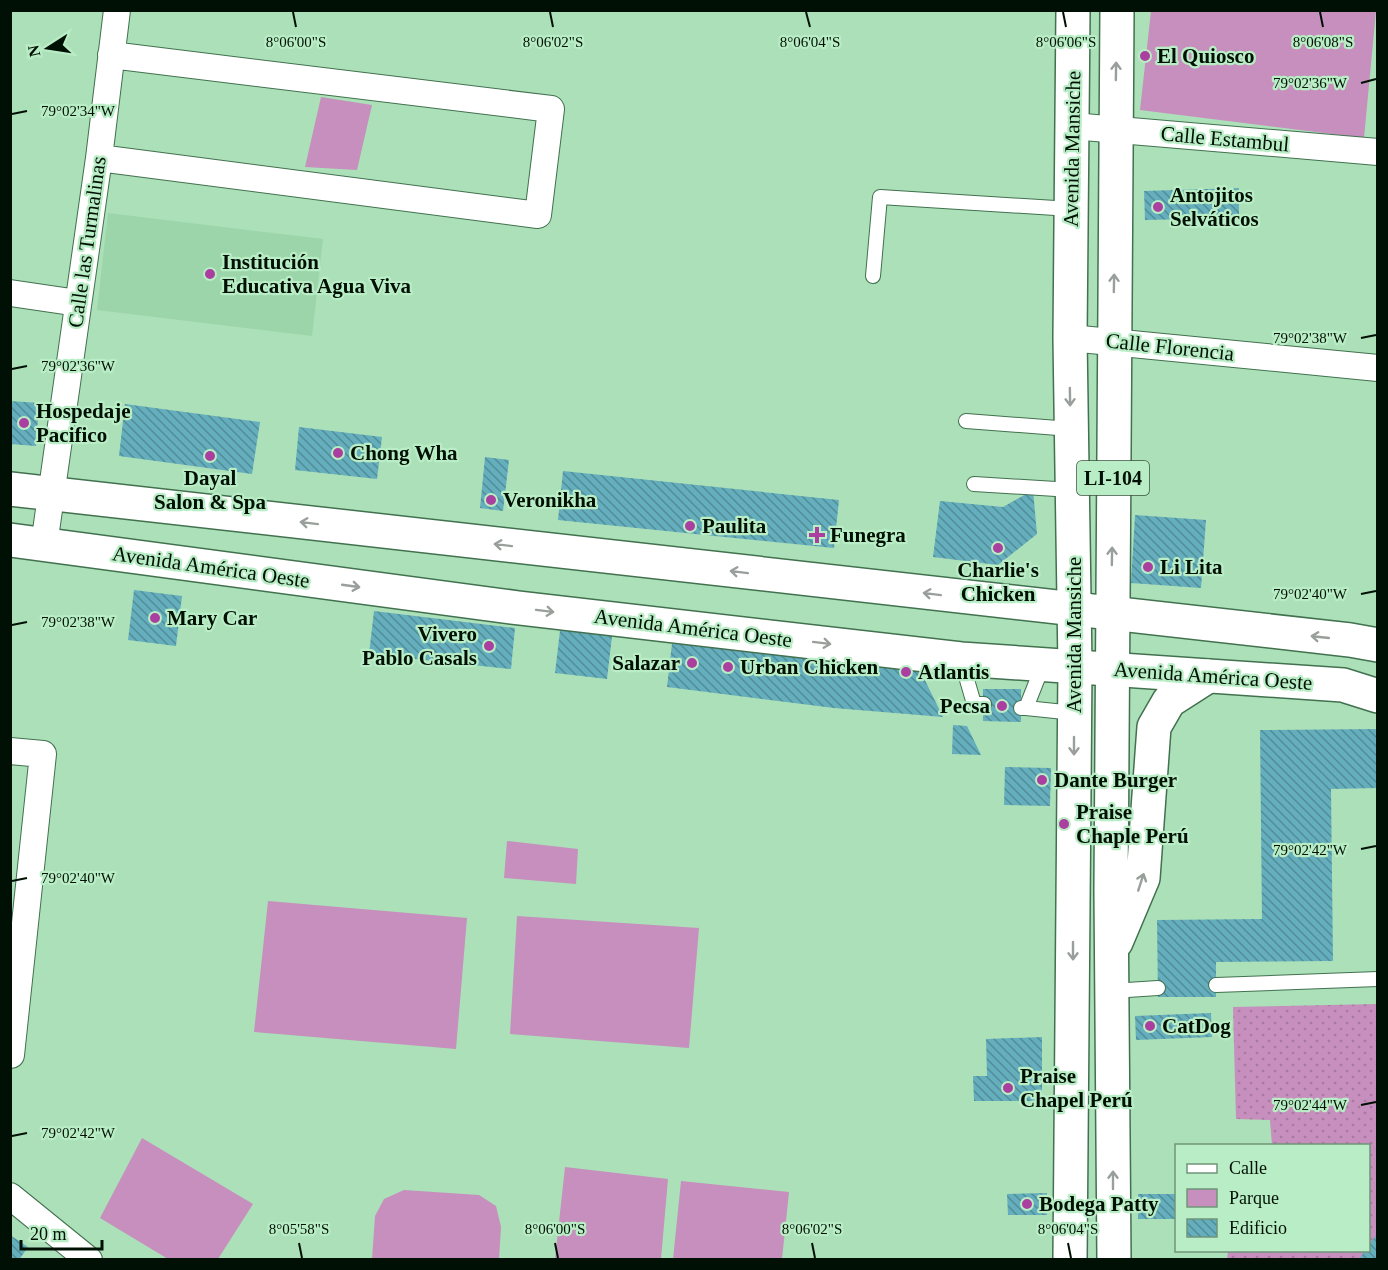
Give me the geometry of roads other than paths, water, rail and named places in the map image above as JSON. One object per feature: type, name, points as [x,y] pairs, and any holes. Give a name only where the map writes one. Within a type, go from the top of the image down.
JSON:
[{"type":"main road","name":"Avenida Mansiche","points":[[1070,1260],[1074,713],[1059,665],[1074,610],[1070,338],[1073,10]]},
{"type":"main road","name":"Avenida Mansiche","points":[[1114,1260],[1111,615],[1117,10]]},
{"type":"main road","points":[[10,489],[1377,645]]},
{"type":"main road","name":"Avenida América Oeste","points":[[10,540],[519,608],[961,659],[1343,686],[1377,696]]},
{"type":"main road","points":[[1111,955],[1143,878],[1154,727],[1169,701],[1208,676]]},
{"type":"main road","points":[[1073,892],[1111,891]]},
{"type":"main road","points":[[1072,1020],[1112,1006]]},
{"type":"main road","points":[[1071,1142],[1113,1143]]},
{"type":"street","name":"Calle las Turmalinas","points":[[44,545],[99,158],[117,10]]},
{"type":"street","points":[[99,158],[538,215],[551,109],[111,55]]},
{"type":"street","name":"Calle Estambul","points":[[1072,126],[1377,152]]},
{"type":"street","points":[[10,293],[78,303]]},
{"type":"street","name":"Calle Florencia","points":[[1070,338],[1377,368]]},
{"type":"street","points":[[10,751],[43,754],[11,1055]]},
{"type":"street","points":[[10,1196],[89,1260]]},
{"type":"lane","points":[[873,276],[880,197],[1071,208]]},
{"type":"lane","points":[[966,421],[1071,429]]},
{"type":"lane","points":[[974,484],[1072,490]]},
{"type":"lane","points":[[961,659],[974,704],[984,704]]},
{"type":"lane","points":[[1059,665],[1024,708],[1074,713]]},
{"type":"lane","points":[[1216,985],[1377,979]]},
{"type":"lane","points":[[1112,1006],[1158,988]]},
{"type":"place","name":"El Quiosco","points":[[1145,56]]},
{"type":"place","name":"Antojitos Selváticos","points":[[1158,207]]},
{"type":"place","name":"Institución Educativa Agua Viva","points":[[210,274]]},
{"type":"place","name":"Hospedaje Pacifico","points":[[24,423]]},
{"type":"place","name":"Chong Wha","points":[[338,453]]},
{"type":"place","name":"Dayal Salon & Spa","points":[[210,456]]},
{"type":"place","name":"Veronikha","points":[[491,500]]},
{"type":"place","name":"Paulita","points":[[690,526]]},
{"type":"place","name":"Funegra","points":[[817,535]]},
{"type":"place","name":"Charlie's Chicken","points":[[998,548]]},
{"type":"place","name":"Li Lita","points":[[1148,567]]},
{"type":"place","name":"Mary Car","points":[[155,618]]},
{"type":"place","name":"Vivero Pablo Casals","points":[[489,646]]},
{"type":"place","name":"Salazar","points":[[692,663]]},
{"type":"place","name":"Urban Chicken","points":[[728,667]]},
{"type":"place","name":"Atlantis","points":[[906,672]]},
{"type":"place","name":"Pecsa","points":[[1002,706]]},
{"type":"place","name":"Dante Burger","points":[[1042,780]]},
{"type":"place","name":"Praise Chaple Perú","points":[[1064,824]]},
{"type":"place","name":"CatDog","points":[[1150,1026]]},
{"type":"place","name":"Praise Chapel Perú","points":[[1008,1088]]},
{"type":"place","name":"Bodega Patty","points":[[1027,1204]]}]
